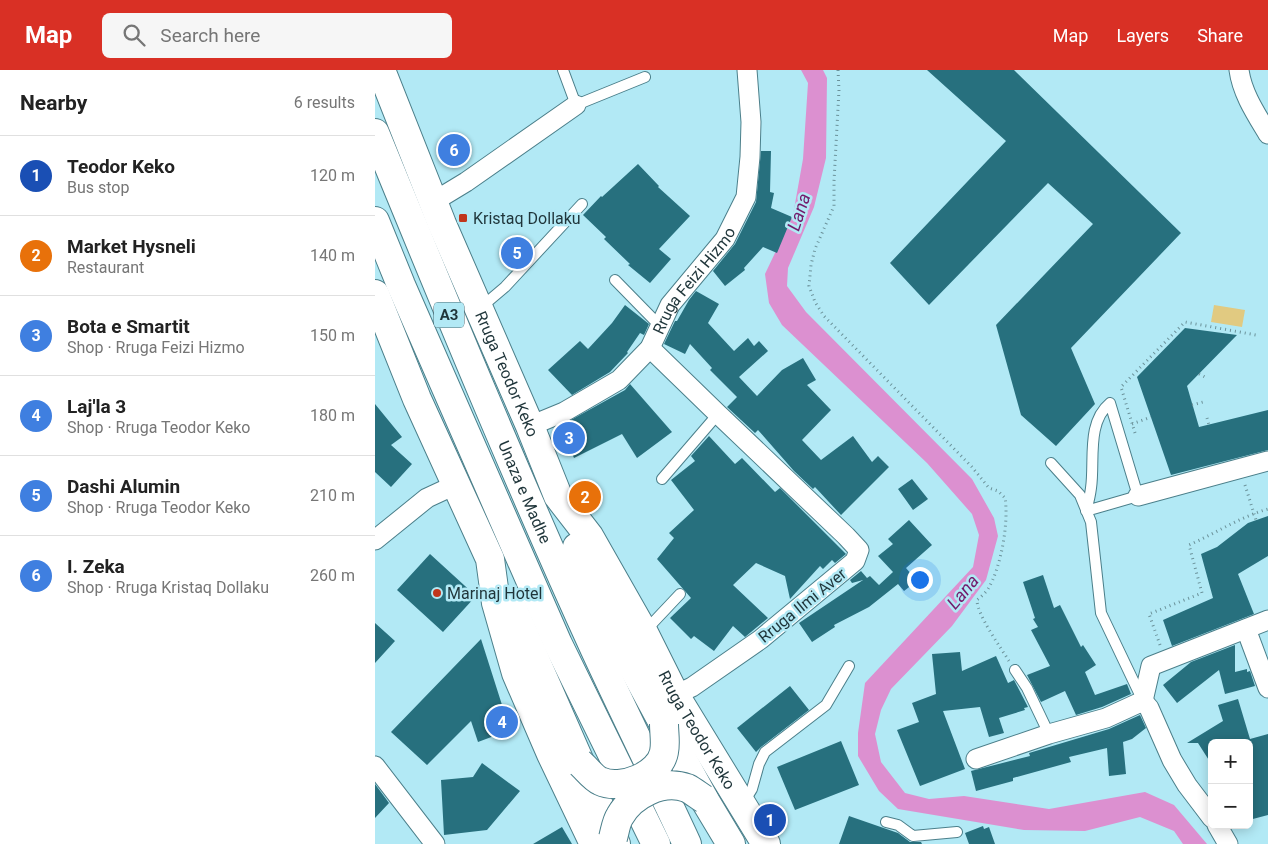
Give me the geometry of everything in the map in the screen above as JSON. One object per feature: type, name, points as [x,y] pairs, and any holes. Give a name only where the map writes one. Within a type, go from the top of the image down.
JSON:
[{"type":"main road","name":"Rruga Teodor Keko","points":[[381,70],[433,202],[530,426],[558,496],[589,536],[633,639],[675,695],[766,844]]},
{"type":"main road","name":"Unaza e Madhe","points":[[375,133],[452,322],[527,497],[595,651],[687,843]]},
{"type":"main road","name":"Unaza e Madhe","points":[[375,221],[558,644],[656,844]]},
{"type":"main road","points":[[375,295],[417,399],[580,763],[607,842]]},
{"type":"main road","points":[[490,559],[496,602],[516,673],[551,754],[607,842]]},
{"type":"main road","points":[[633,639],[664,724],[704,799],[731,844]]},
{"type":"main road","points":[[580,763],[600,781],[618,785],[638,780],[656,767],[664,753],[664,724]]},
{"type":"main road","points":[[607,842],[618,818],[627,805],[644,792],[666,786],[687,788],[704,799]]},
{"type":"street","name":"Rruga Feizi Hizmo","points":[[530,426],[564,412],[619,380],[650,348],[670,305],[725,239],[746,197],[751,122],[747,70]]},
{"type":"street","points":[[1239,70],[1240,82],[1268,134]]},
{"type":"street","points":[[433,202],[466,182],[576,106]]},
{"type":"street","name":"Rruga Ilmi Aver","points":[[650,348],[859,550],[855,561],[761,639],[692,687],[675,695]]},
{"type":"street","points":[[1137,496],[1268,461]]},
{"type":"street","points":[[375,540],[427,498],[455,485]]},
{"type":"street","points":[[976,759],[1049,734],[1107,718],[1143,700],[1158,663],[1268,620]]},
{"type":"street","points":[[1246,629],[1268,688]]},
{"type":"street","points":[[1143,700],[1149,708],[1172,760],[1187,785],[1208,813]]},
{"type":"street","points":[[375,766],[435,844]]},
{"type":"street","points":[[1219,829],[1228,844]]},
{"type":"lane","points":[[563,70],[576,106],[645,76]]},
{"type":"lane","points":[[479,309],[505,287],[582,204]]},
{"type":"lane","points":[[615,280],[660,326]]},
{"type":"lane","points":[[1110,403],[1137,496],[1086,511],[1091,488],[1096,425],[1102,410],[1110,403]]},
{"type":"lane","points":[[662,479],[718,414]]},
{"type":"lane","points":[[1051,463],[1080,495],[1091,522],[1101,614],[1143,700]]},
{"type":"lane","points":[[633,639],[647,629],[680,594]]},
{"type":"lane","points":[[742,806],[751,789],[765,752],[826,705],[849,666]]},
{"type":"lane","points":[[1015,670],[1027,688],[1049,734]]},
{"type":"lane","points":[[886,822],[898,825],[913,840],[957,832]]},
{"type":"path","points":[[838,70],[839,90],[834,206],[815,248],[809,286],[815,302],[824,316],[972,467],[989,488],[998,491],[1005,498],[1007,512],[1000,559],[988,589],[977,600],[977,606],[1015,670]]},
{"type":"path","points":[[1137,441],[1121,387],[1159,352],[1185,322],[1256,335]]},
{"type":"path","points":[[1199,374],[1207,378]]},
{"type":"path","points":[[1193,405],[1203,402]]},
{"type":"path","points":[[1132,424],[1151,418]]},
{"type":"path","points":[[1207,418],[1209,425]]},
{"type":"path","points":[[1239,469],[1257,520]]},
{"type":"path","points":[[1158,663],[1149,614],[1202,593],[1189,546],[1254,513],[1268,509]]},
{"type":"shaded area","points":[[1214,305],[1245,310],[1242,327],[1211,322]]},
{"type":"water","name":"Lana","points":[[801,70],[823,70],[827,78],[826,158],[814,207],[788,268],[787,286],[806,312],[972,479],[994,518],[998,536],[986,580],[952,626],[891,689],[881,710],[875,734],[881,762],[905,793],[929,799],[964,796],[1049,809],[1145,792],[1174,805],[1207,844],[1183,844],[1174,831],[1140,817],[1085,831],[1024,830],[898,809],[879,791],[858,756],[858,733],[865,683],[973,567],[979,535],[972,514],[927,463],[782,325],[769,303],[765,274],[793,215],[803,159],[808,83]]},
{"type":"building","points":[[927,70],[1014,70],[1181,233],[1071,348],[1095,404],[1056,446],[1021,415],[996,325],[1093,224],[1048,183],[929,305],[890,263],[1006,141]]},
{"type":"building","points":[[761,151],[771,151],[770,192],[774,193],[771,208],[792,217],[777,253],[763,247],[744,268],[745,270],[725,286],[713,271],[735,244],[756,202]]},
{"type":"building","points":[[638,164],[658,187],[690,216],[659,249],[671,259],[650,283],[628,265],[630,264],[604,239],[606,237],[583,215],[601,196]]},
{"type":"building","points":[[696,291],[719,304],[708,323],[734,351],[748,338],[754,346],[759,341],[768,351],[739,377],[757,396],[782,370],[803,358],[816,380],[807,385],[831,410],[802,440],[821,460],[853,436],[872,462],[878,456],[889,467],[841,515],[815,487],[813,489],[794,471],[758,430],[755,433],[727,407],[737,397],[710,370],[712,368],[690,344],[685,354],[664,344],[675,321],[677,321]]},
{"type":"building","points":[[625,305],[649,324],[644,335],[640,333],[628,353],[610,372],[572,395],[548,370],[580,341],[588,349],[612,323]]},
{"type":"building","points":[[1185,328],[1237,335],[1187,386],[1199,427],[1268,410],[1268,450],[1171,475],[1137,377]]},
{"type":"building","points":[[630,384],[672,432],[637,458],[622,434],[574,458],[560,426],[625,390]]},
{"type":"building","points":[[375,404],[402,437],[391,445],[412,464],[391,487],[375,472]]},
{"type":"building","points":[[709,436],[735,464],[742,458],[775,492],[780,488],[846,554],[835,563],[832,560],[823,569],[820,566],[790,599],[785,576],[756,563],[733,585],[768,618],[745,637],[733,626],[714,651],[694,636],[691,639],[670,618],[691,598],[657,559],[674,538],[669,533],[694,510],[671,480],[695,461],[691,456]]},
{"type":"building","points":[[912,479],[928,499],[913,510],[898,489]]},
{"type":"building","points":[[1268,516],[1268,556],[1238,574],[1254,614],[1172,646],[1163,620],[1213,598],[1201,554],[1217,547],[1248,523]]},
{"type":"building","points":[[909,520],[932,545],[906,568],[917,581],[904,591],[898,584],[869,607],[834,625],[835,627],[812,642],[799,623],[863,580],[852,583],[850,580],[861,571],[867,578],[870,576],[879,585],[893,572],[878,556],[893,544],[888,539]]},
{"type":"building","name":"Marinaj Hotel","points":[[430,554],[476,596],[443,632],[397,590]]},
{"type":"building","points":[[1043,575],[1054,608],[1060,605],[1081,647],[1083,645],[1096,665],[1085,672],[1095,695],[1127,684],[1131,694],[1102,707],[1076,715],[1065,691],[1041,702],[1027,675],[1050,666],[1031,630],[1038,627],[1033,619],[1035,618],[1023,582]]},
{"type":"building","points":[[375,623],[395,641],[375,663]]},
{"type":"building","points":[[481,639],[510,730],[478,742],[471,721],[427,765],[391,732]]},
{"type":"building","points":[[1235,645],[1235,672],[1247,669],[1247,672],[1250,671],[1255,686],[1225,694],[1219,670],[1177,703],[1163,685],[1191,662]]},
{"type":"building","points":[[960,652],[962,671],[996,656],[1008,683],[1014,680],[1028,707],[1024,708],[1025,710],[999,718],[1004,733],[989,737],[980,707],[943,711],[965,769],[920,786],[897,730],[919,722],[912,703],[936,694],[932,654]]},
{"type":"building","points":[[790,686],[809,710],[756,752],[737,728]]},
{"type":"building","points":[[1238,699],[1250,739],[1208,739],[1208,759],[1198,743],[1187,743],[1223,721],[1218,705]]},
{"type":"building","points":[[1140,715],[1146,728],[1132,739],[1123,742],[1126,774],[1109,776],[1107,748],[1069,757],[1071,762],[1013,778],[1013,781],[976,791],[971,771],[1030,756],[1029,753],[1109,729]]},
{"type":"building","points":[[1268,734],[1268,815],[1253,819],[1253,739],[1250,739]]},
{"type":"building","points":[[841,741],[859,785],[795,810],[777,767]]},
{"type":"building","points":[[482,763],[520,791],[487,830],[444,835],[441,780],[473,777]]},
{"type":"building","points":[[375,784],[389,803],[375,818]]},
{"type":"building","points":[[849,816],[898,833],[910,842],[921,842],[922,844],[839,844]]},
{"type":"building","points":[[983,826],[984,829],[989,827],[995,844],[969,844],[965,833]]},
{"type":"building","points":[[562,827],[572,844],[533,844]]},
{"type":"place","name":"I. Zeka","points":[[454,150]]},
{"type":"place","name":"Kristaq Dollaku","points":[[463,218]]},
{"type":"place","name":"Dashi Alumin","points":[[517,253]]},
{"type":"place","name":"Bota e Smartit","points":[[569,438]]},
{"type":"place","name":"Market Hysneli","points":[[585,497]]},
{"type":"place","name":"Marinaj Hotel","points":[[437,593]]},
{"type":"place","name":"Laj'la 3","points":[[502,722]]},
{"type":"place","name":"Teodor Keko","points":[[770,820]]}]
